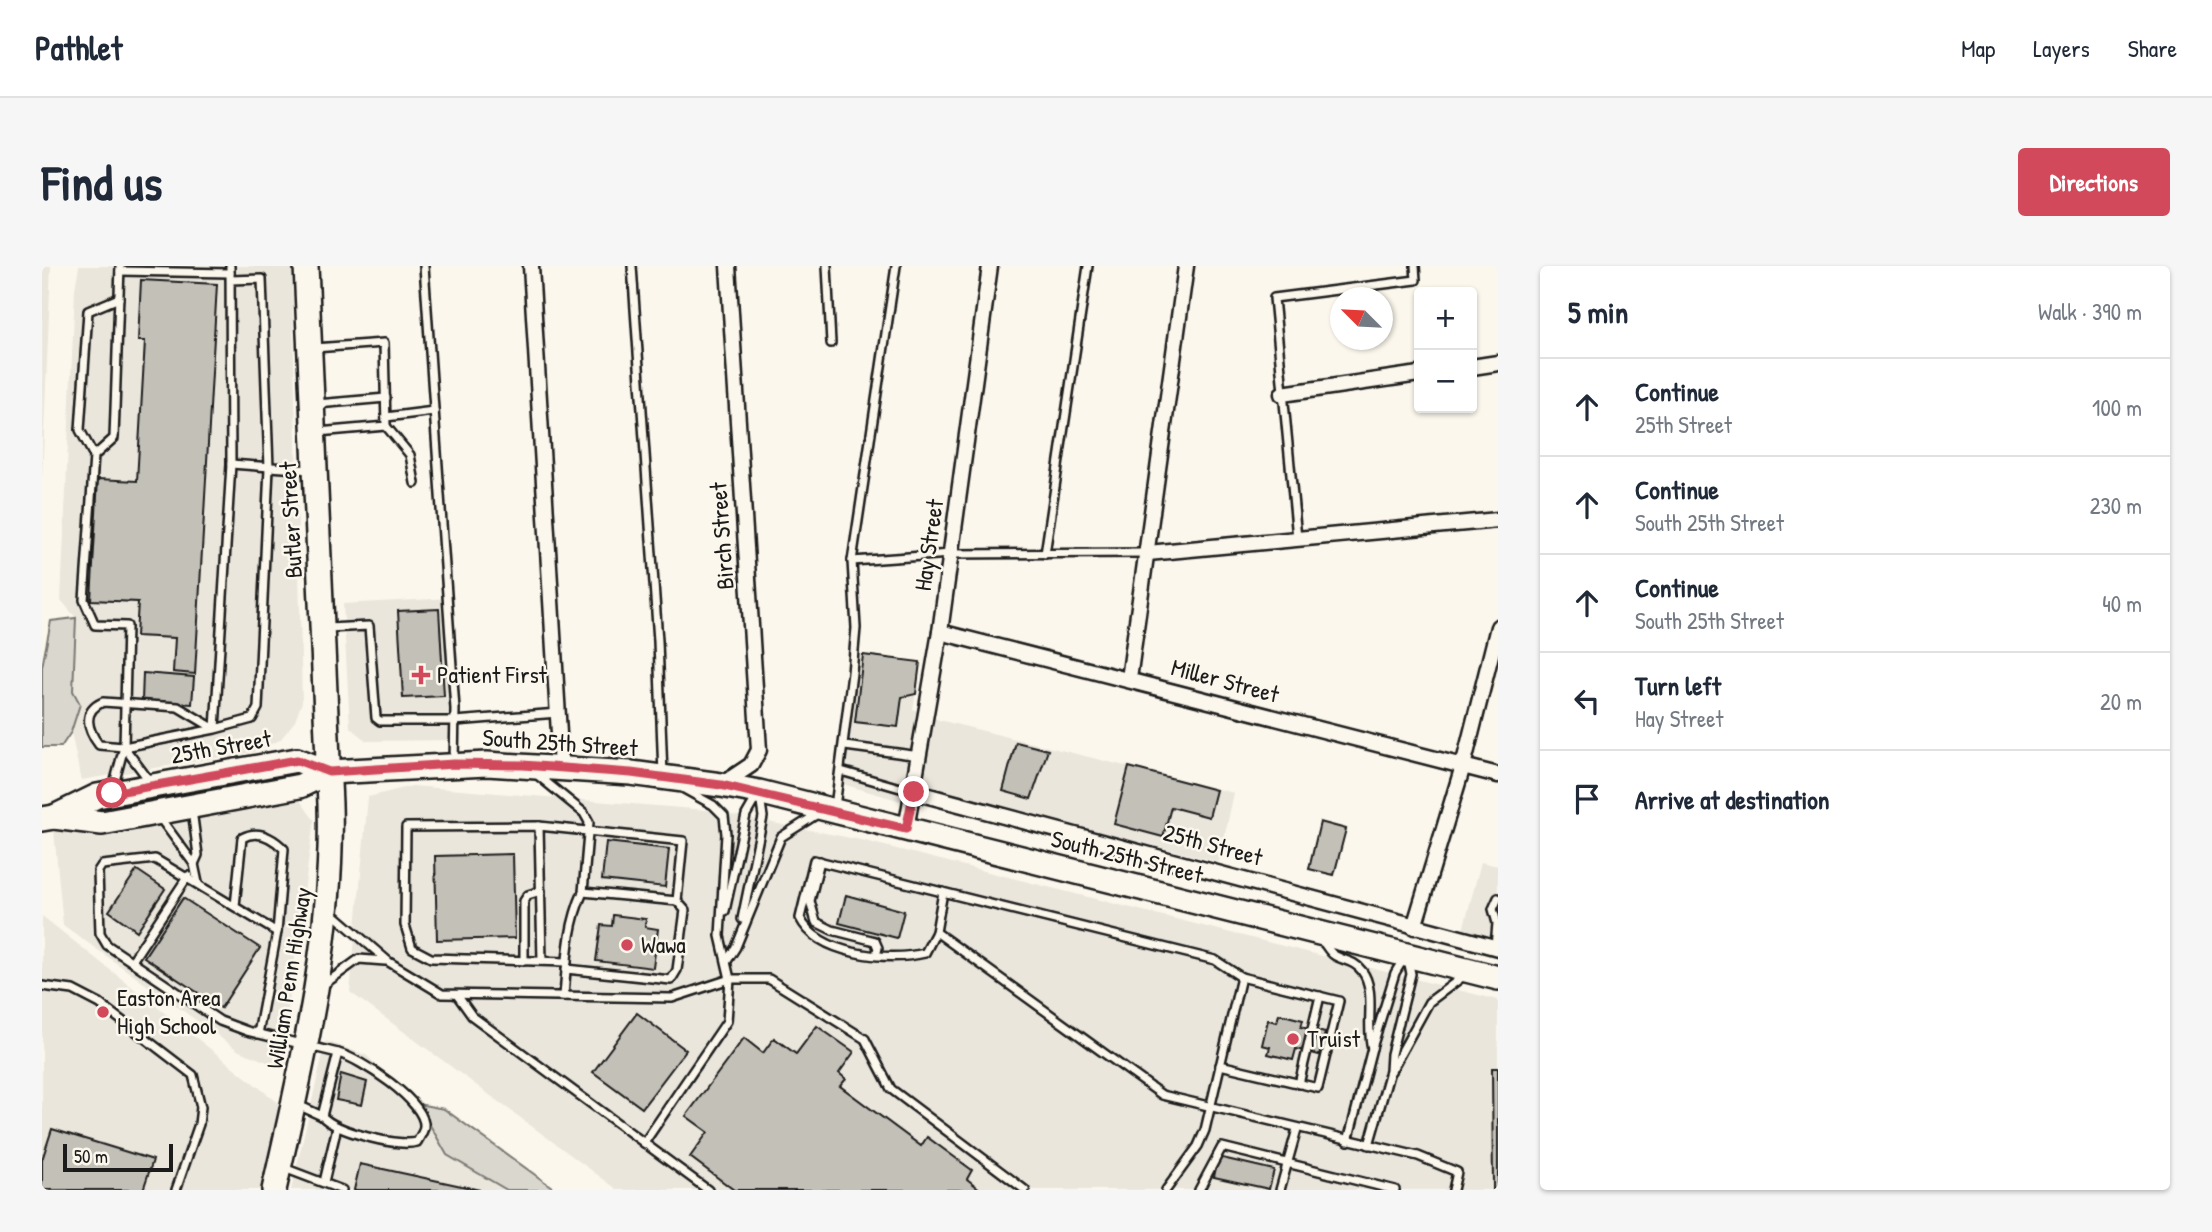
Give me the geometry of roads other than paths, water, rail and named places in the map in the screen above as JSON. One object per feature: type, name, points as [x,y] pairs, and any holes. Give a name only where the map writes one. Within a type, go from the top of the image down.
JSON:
[{"type":"main road","name":"Butler Street","points":[[306,266],[329,772]]},
{"type":"main road","name":"25th Street","points":[[48,818],[97,796],[297,760],[329,772]]},
{"type":"main road","name":"South 25th Street","points":[[329,772],[454,764],[523,765],[663,777],[721,785],[760,792],[1407,955]]},
{"type":"main road","name":"25th Street","points":[[48,818],[102,823],[300,786],[329,772]]},
{"type":"main road","name":"William Penn Highway","points":[[274,1190],[307,1047],[328,910],[332,847],[329,772]]},
{"type":"main road","points":[[1407,955],[1498,978]]},
{"type":"street","points":[[531,266],[561,767]]},
{"type":"street","name":"Birch Street","points":[[721,785],[751,765],[759,750],[728,266]]},
{"type":"street","name":"Hay Street","points":[[906,829],[940,632],[990,266]]},
{"type":"street","points":[[1129,679],[1186,266]]},
{"type":"street","points":[[1477,366],[1498,363]]},
{"type":"street","points":[[1282,394],[1414,375]]},
{"type":"street","points":[[1147,553],[1498,520]]},
{"type":"street","points":[[1414,926],[1462,766],[1498,627]]},
{"type":"street","name":"Miller Street","points":[[940,632],[1498,775]]},
{"type":"street","name":"25th Street","points":[[914,792],[1496,947]]},
{"type":"lane","points":[[424,266],[455,721],[454,764]]},
{"type":"lane","points":[[632,266],[658,641],[663,777],[713,805],[724,816],[726,834],[720,936],[730,979],[727,1021],[644,1143]]},
{"type":"lane","points":[[827,266],[831,342]]},
{"type":"lane","points":[[727,961],[781,837],[831,810],[841,771],[856,628],[852,561],[896,266]]},
{"type":"lane","points":[[1045,554],[1088,266]]},
{"type":"lane","points":[[1297,538],[1274,298],[1416,280],[1415,266]]},
{"type":"lane","points":[[94,456],[114,438],[120,269],[230,273],[262,279],[269,468],[258,708],[252,719],[215,729],[124,747],[99,745],[88,726],[88,717],[94,706],[103,702],[178,707],[215,729]]},
{"type":"lane","points":[[215,729],[231,464],[230,273]]},
{"type":"lane","points":[[112,793],[124,747],[127,626],[94,625],[83,600],[94,456],[80,430],[88,311],[119,298]]},
{"type":"lane","points":[[310,348],[384,343],[386,426],[410,455],[415,483]]},
{"type":"lane","points":[[312,405],[386,398]]},
{"type":"lane","points":[[386,417],[434,411]]},
{"type":"lane","points":[[314,432],[386,426]]},
{"type":"lane","points":[[231,464],[315,470]]},
{"type":"lane","points":[[852,561],[951,554],[1147,553]]},
{"type":"lane","points":[[322,628],[369,626],[376,718],[380,721],[455,721],[558,713]]},
{"type":"lane","points":[[845,746],[920,756]]},
{"type":"lane","points":[[124,747],[152,786]]},
{"type":"lane","points":[[523,765],[584,813],[590,832],[583,892],[572,917],[564,996]]},
{"type":"lane","points":[[841,771],[914,792]]},
{"type":"lane","points":[[720,936],[746,815],[760,792]]},
{"type":"lane","points":[[738,940],[763,817],[760,792]]},
{"type":"lane","points":[[191,807],[198,855],[194,864]]},
{"type":"lane","points":[[156,814],[194,864],[198,883]]},
{"type":"lane","points":[[539,826],[542,961]]},
{"type":"lane","points":[[583,892],[677,901],[685,910],[677,970],[666,981],[542,961],[431,958],[412,948],[405,925],[406,827],[539,826],[683,841],[677,901]]},
{"type":"lane","points":[[235,906],[242,838],[250,834],[270,837],[284,849],[278,932],[258,1034]]},
{"type":"lane","points":[[278,932],[188,876],[155,859],[102,865],[98,871],[100,933],[107,945],[220,1021],[363,1063],[408,1099],[421,1114],[424,1126],[417,1142],[406,1145],[337,1127],[322,1116],[294,1103]]},
{"type":"lane","points":[[817,861],[1215,960],[1241,976],[1339,1001],[1318,1088],[1220,1065]]},
{"type":"lane","points":[[817,861],[800,918],[813,935],[842,947],[876,955],[925,953],[936,932],[943,892]]},
{"type":"lane","points":[[817,861],[810,901],[816,922],[832,930],[875,941],[878,948],[876,955]]},
{"type":"lane","points":[[131,961],[188,876]]},
{"type":"lane","points":[[524,961],[524,901],[528,895],[541,891]]},
{"type":"lane","points":[[1496,947],[1497,923],[1493,909],[1498,898]]},
{"type":"lane","points":[[328,910],[389,962],[430,989],[457,995],[672,998],[730,979],[769,979],[864,1039],[891,1089],[1025,1190]]},
{"type":"lane","points":[[1313,930],[1334,955],[1354,963],[1364,972],[1368,995],[1368,1035],[1372,1048]]},
{"type":"lane","points":[[936,932],[1161,1095],[1418,1156],[1457,1172],[1453,1190]]},
{"type":"lane","points":[[1348,1141],[1395,973],[1407,955]]},
{"type":"lane","points":[[1390,1071],[1391,1054],[1411,974],[1407,955]]},
{"type":"lane","points":[[317,989],[359,959],[389,962]]},
{"type":"lane","points":[[1368,1145],[1390,1071],[1429,1002],[1472,971]]},
{"type":"lane","points":[[1166,1190],[1198,1146],[1211,1106],[1241,976]]},
{"type":"lane","points":[[42,986],[73,990],[100,1003],[193,1074],[201,1107],[199,1124],[176,1190]]},
{"type":"lane","points":[[457,995],[472,1016],[708,1190]]},
{"type":"lane","points":[[1299,1084],[1320,996]]},
{"type":"lane","points":[[322,1116],[338,1054]]},
{"type":"lane","points":[[324,1182],[337,1127]]},
{"type":"lane","points":[[1280,1190],[1297,1129]]},
{"type":"lane","points":[[1202,1189],[1222,1147],[1395,1190]]},
{"type":"lane","points":[[279,1166],[342,1190]]},
{"type":"place","name":"Patient First","points":[[421,675]]},
{"type":"place","name":"Wawa","points":[[627,945]]},
{"type":"place","name":"Easton Area High School","points":[[103,1012]]},
{"type":"place","name":"Truist","points":[[1293,1039]]}]
